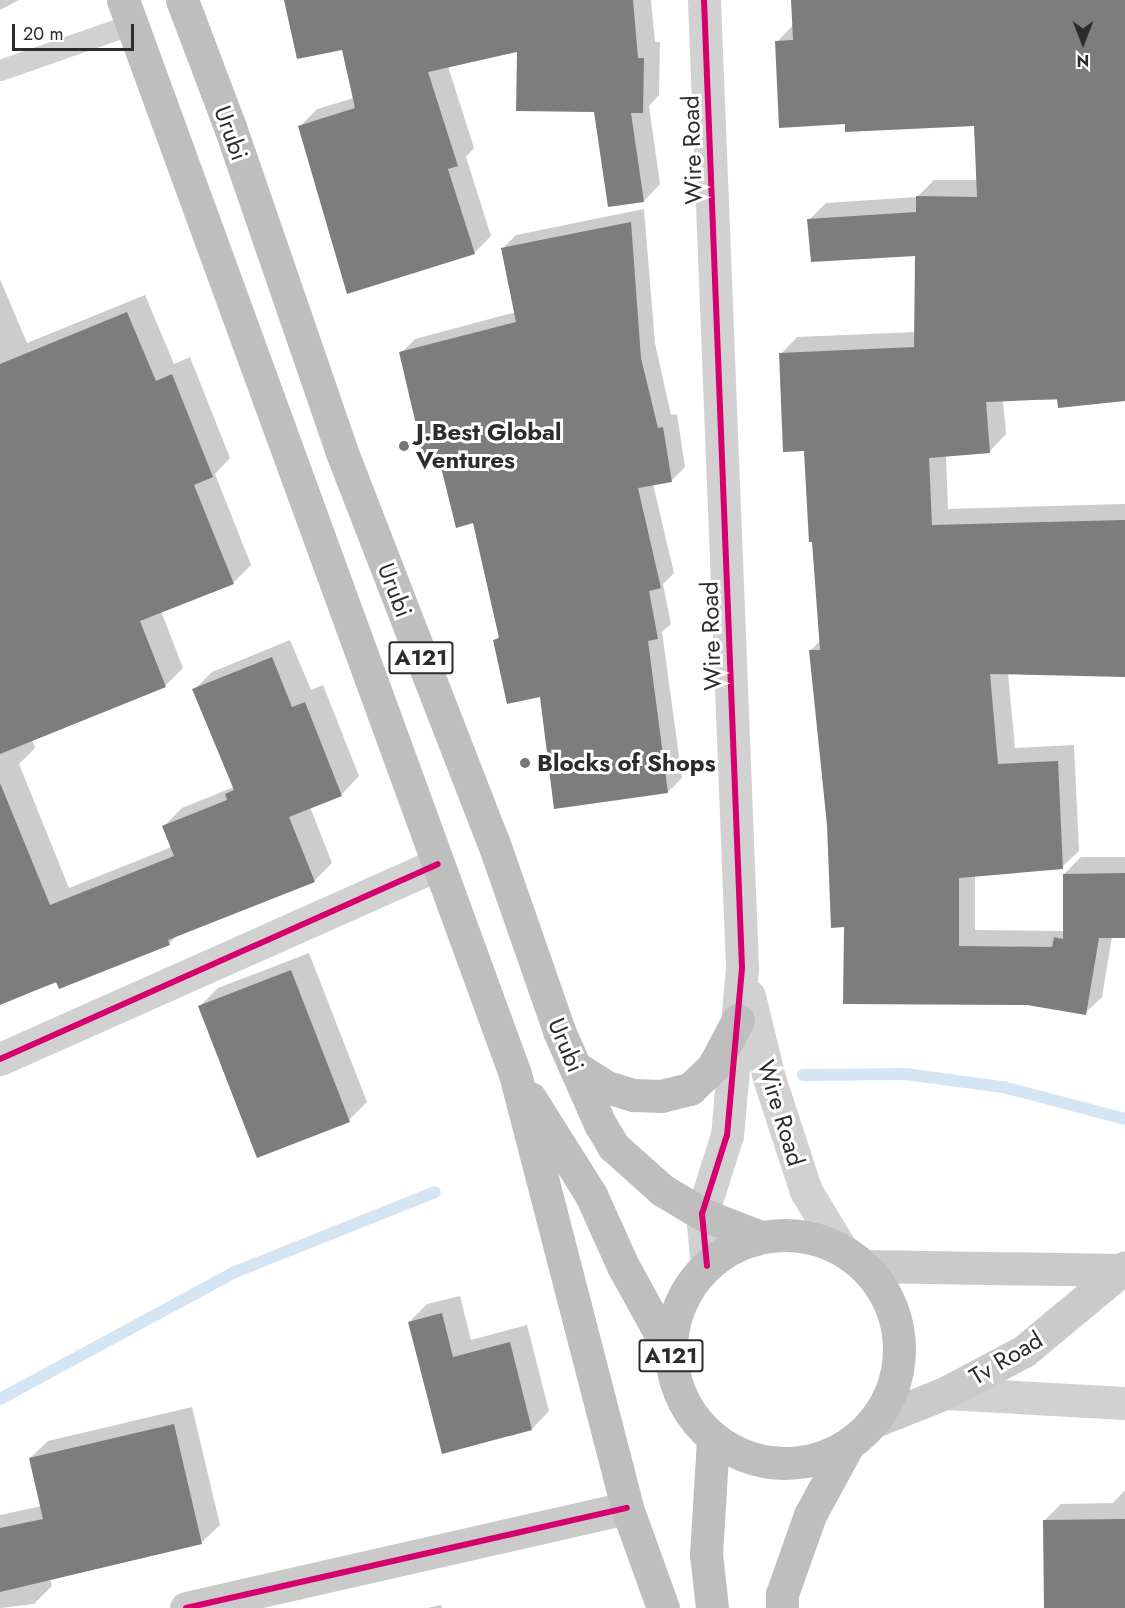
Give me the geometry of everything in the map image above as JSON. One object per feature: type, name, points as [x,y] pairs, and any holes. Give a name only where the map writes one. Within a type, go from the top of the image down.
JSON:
[{"type":"highway","name":"Urubi","points":[[182,0],[230,127],[341,450],[493,841],[558,1031],[614,1146],[662,1190],[702,1214],[760,1238]]},
{"type":"highway","name":"A121","points":[[128,12],[515,1074],[627,1508],[663,1608]]},
{"type":"highway","points":[[575,1067],[607,1087],[634,1095],[661,1096],[690,1089],[713,1067],[738,1020]]},
{"type":"highway","name":"A121","points":[[515,1074],[591,1195],[623,1266],[670,1351],[676,1384],[691,1413],[713,1438],[744,1455],[779,1463],[815,1459],[848,1444],[875,1421],[895,1384],[900,1342],[890,1300],[853,1258],[815,1239],[788,1235],[760,1238],[734,1247],[707,1266],[687,1290],[675,1319],[670,1351]]},
{"type":"highway","points":[[712,1608],[706,1554],[713,1438]]},
{"type":"highway","name":"A121","points":[[782,1608],[782,1594],[810,1515],[848,1444]]},
{"type":"street","name":"Wire Road","points":[[704,0],[742,968],[727,1135],[702,1214],[707,1266]]},
{"type":"street","points":[[0,1059],[438,864]]},
{"type":"street","name":"Wire Road","points":[[742,968],[769,1078],[806,1191],[853,1258]]},
{"type":"street","name":"Tv Road","points":[[853,1258],[1123,1269]]},
{"type":"street","name":"Tv Road","points":[[875,1421],[945,1393],[1024,1351],[1123,1269]]},
{"type":"street","points":[[945,1393],[1125,1403]]},
{"type":"street","points":[[199,1607],[627,1508]]},
{"type":"lane","points":[[0,70],[128,12]]},
{"type":"building","points":[[284,0],[633,0],[638,58],[644,58],[643,113],[631,113],[644,202],[608,207],[594,112],[516,111],[517,52],[428,72],[458,166],[448,169],[475,254],[347,294],[298,126],[355,108],[342,50],[297,59]]},
{"type":"building","points":[[791,0],[1125,0],[1125,401],[1058,408],[1057,399],[986,402],[990,453],[929,458],[932,525],[1125,520],[1125,677],[990,674],[998,764],[1058,761],[1063,869],[959,878],[959,946],[1052,947],[1054,937],[1063,939],[1063,874],[1125,873],[1125,938],[1099,938],[1086,1015],[1027,1005],[843,1004],[844,927],[831,928],[827,825],[809,650],[820,650],[812,542],[809,542],[804,451],[783,452],[779,353],[914,347],[915,256],[811,262],[807,219],[916,212],[916,196],[977,197],[974,126],[845,132],[845,124],[779,128],[775,41],[793,40]]},
{"type":"building","points":[[631,222],[641,358],[658,428],[663,427],[672,482],[638,488],[661,588],[649,591],[658,639],[648,641],[668,793],[554,809],[540,697],[507,704],[493,640],[499,638],[473,523],[456,528],[438,455],[424,459],[399,352],[516,322],[501,248]]},
{"type":"building","points":[[127,312],[156,381],[172,374],[213,477],[194,485],[234,584],[140,621],[166,687],[0,754],[0,364]]},
{"type":"building","points":[[272,657],[292,707],[305,702],[342,796],[289,817],[315,882],[168,940],[170,945],[59,989],[56,982],[0,1005],[0,783],[50,905],[174,856],[162,826],[227,800],[225,794],[234,790],[192,689]]},
{"type":"building","points":[[291,970],[350,1122],[257,1158],[198,1006]]},
{"type":"building","points":[[442,1313],[453,1357],[510,1342],[532,1430],[442,1454],[408,1322]]},
{"type":"building","points":[[174,1424],[202,1544],[0,1592],[0,1528],[43,1519],[29,1458]]},
{"type":"building","points":[[1125,1519],[1125,1608],[1044,1608],[1043,1520]]},
{"type":"waterway","points":[[803,1075],[905,1074],[1003,1087],[1125,1119]]},
{"type":"waterway","points":[[0,1399],[235,1272],[435,1192]]},
{"type":"cycle path","points":[[704,0],[742,968],[727,1135],[702,1214],[707,1266]]},
{"type":"cycle path","points":[[0,1059],[438,864]]},
{"type":"cycle path","points":[[186,1608],[627,1508]]},
{"type":"place","name":"J.Best Global Ventures","points":[[404,446]]},
{"type":"place","name":"Blocks of Shops","points":[[525,763]]}]
